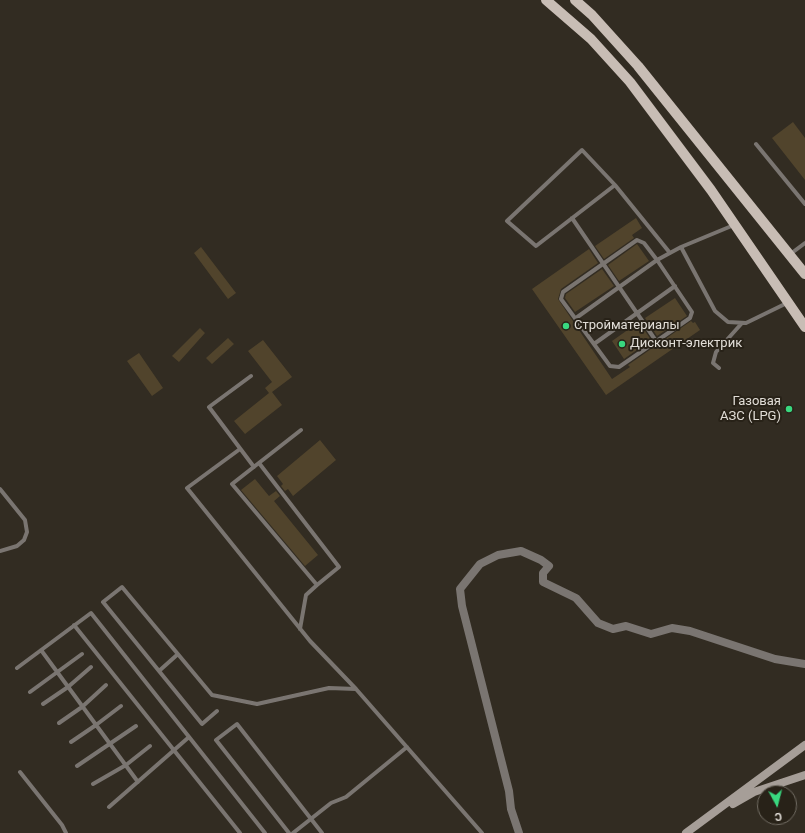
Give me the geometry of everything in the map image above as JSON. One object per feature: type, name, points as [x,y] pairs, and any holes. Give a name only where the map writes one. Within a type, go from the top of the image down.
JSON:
[{"type":"main road","points":[[546,0],[591,39],[630,82],[735,224],[805,327]]},
{"type":"main road","points":[[575,0],[592,15],[638,66],[805,274]]},
{"type":"street","points":[[519,833],[511,809],[509,791],[462,606],[460,589],[480,564],[498,555],[521,551],[541,560],[549,566],[543,573],[543,582],[576,598],[598,623],[613,628],[626,626],[651,634],[672,628],[690,631],[775,659],[805,664]]},
{"type":"street","points":[[690,830],[805,745]]},
{"type":"street","points":[[690,830],[745,797],[805,775]]},
{"type":"lane","points":[[756,144],[805,204]]},
{"type":"lane","points":[[615,185],[536,246],[507,221],[582,150],[615,185],[670,253]]},
{"type":"lane","points":[[572,218],[656,341]]},
{"type":"lane","points":[[576,318],[657,260],[681,247],[735,224]]},
{"type":"lane","points":[[637,240],[644,243],[692,312],[690,318],[619,367],[610,366],[561,299],[563,292],[603,264],[637,240]]},
{"type":"lane","points":[[789,255],[805,243]]},
{"type":"lane","points":[[681,247],[715,311],[728,322],[742,323],[753,320],[788,302]]},
{"type":"lane","points":[[594,344],[674,286]]},
{"type":"lane","points":[[719,368],[713,363],[716,352],[742,323]]},
{"type":"lane","points":[[251,376],[209,407],[254,467]]},
{"type":"lane","points":[[301,430],[232,484],[317,585]]},
{"type":"lane","points":[[240,449],[187,488],[300,629],[356,689],[482,833]]},
{"type":"lane","points":[[259,463],[339,567],[306,595],[300,629]]},
{"type":"lane","points":[[0,489],[25,520],[27,532],[24,540],[17,546],[0,551]]},
{"type":"lane","points":[[217,711],[202,724],[103,602],[122,587],[212,696],[257,704],[329,688],[356,689]]},
{"type":"lane","points":[[17,668],[91,613],[265,833]]},
{"type":"lane","points":[[74,625],[240,833]]},
{"type":"lane","points":[[41,650],[138,782]]},
{"type":"lane","points":[[30,692],[82,654]]},
{"type":"lane","points":[[159,671],[178,654]]},
{"type":"lane","points":[[43,704],[68,687],[91,667]]},
{"type":"lane","points":[[59,723],[82,707],[106,685]]},
{"type":"lane","points":[[71,742],[121,706]]},
{"type":"lane","points":[[289,833],[216,740],[237,724],[322,833]]},
{"type":"lane","points":[[77,766],[136,726]]},
{"type":"lane","points":[[108,807],[189,737]]},
{"type":"lane","points":[[93,784],[126,765],[150,746]]},
{"type":"lane","points":[[292,833],[331,803],[346,797],[407,747]]},
{"type":"lane","points":[[20,772],[62,825],[66,833]]},
{"type":"building","points":[[793,122],[805,138],[805,180],[772,138]]},
{"type":"building","points":[[636,218],[642,228],[632,235],[634,238],[604,259],[595,246]]},
{"type":"building","points":[[637,244],[649,261],[619,281],[608,265]]},
{"type":"building","points":[[201,247],[236,293],[228,299],[194,253]]},
{"type":"building","name":"Стройматериалы","points":[[589,249],[598,263],[561,289],[558,299],[612,379],[630,367],[628,365],[691,321],[693,323],[695,322],[700,330],[606,395],[532,289]]},
{"type":"building","points":[[602,269],[614,286],[575,312],[565,298],[566,294]]},
{"type":"building","points":[[675,298],[687,316],[657,336],[645,318]]},
{"type":"building","points":[[639,322],[651,340],[624,359],[612,341]]},
{"type":"building","points":[[200,328],[205,333],[179,362],[172,356]]},
{"type":"building","points":[[228,338],[234,344],[212,364],[206,358]]},
{"type":"building","points":[[263,340],[292,377],[272,392],[282,405],[245,434],[234,421],[269,393],[265,388],[272,382],[248,351]]},
{"type":"building","points":[[139,353],[163,388],[152,396],[127,361]]},
{"type":"building","points":[[320,440],[336,460],[293,496],[288,489],[285,491],[281,486],[283,484],[277,476]]},
{"type":"building","points":[[255,479],[269,496],[276,491],[280,496],[274,501],[318,555],[305,566],[241,490]]},
{"type":"place","name":"Стройматериалы","points":[[566,326]]},
{"type":"place","name":"Дисконт-электрик","points":[[622,344]]},
{"type":"place","name":"Газовая АЗС (LPG)","points":[[789,409]]}]
